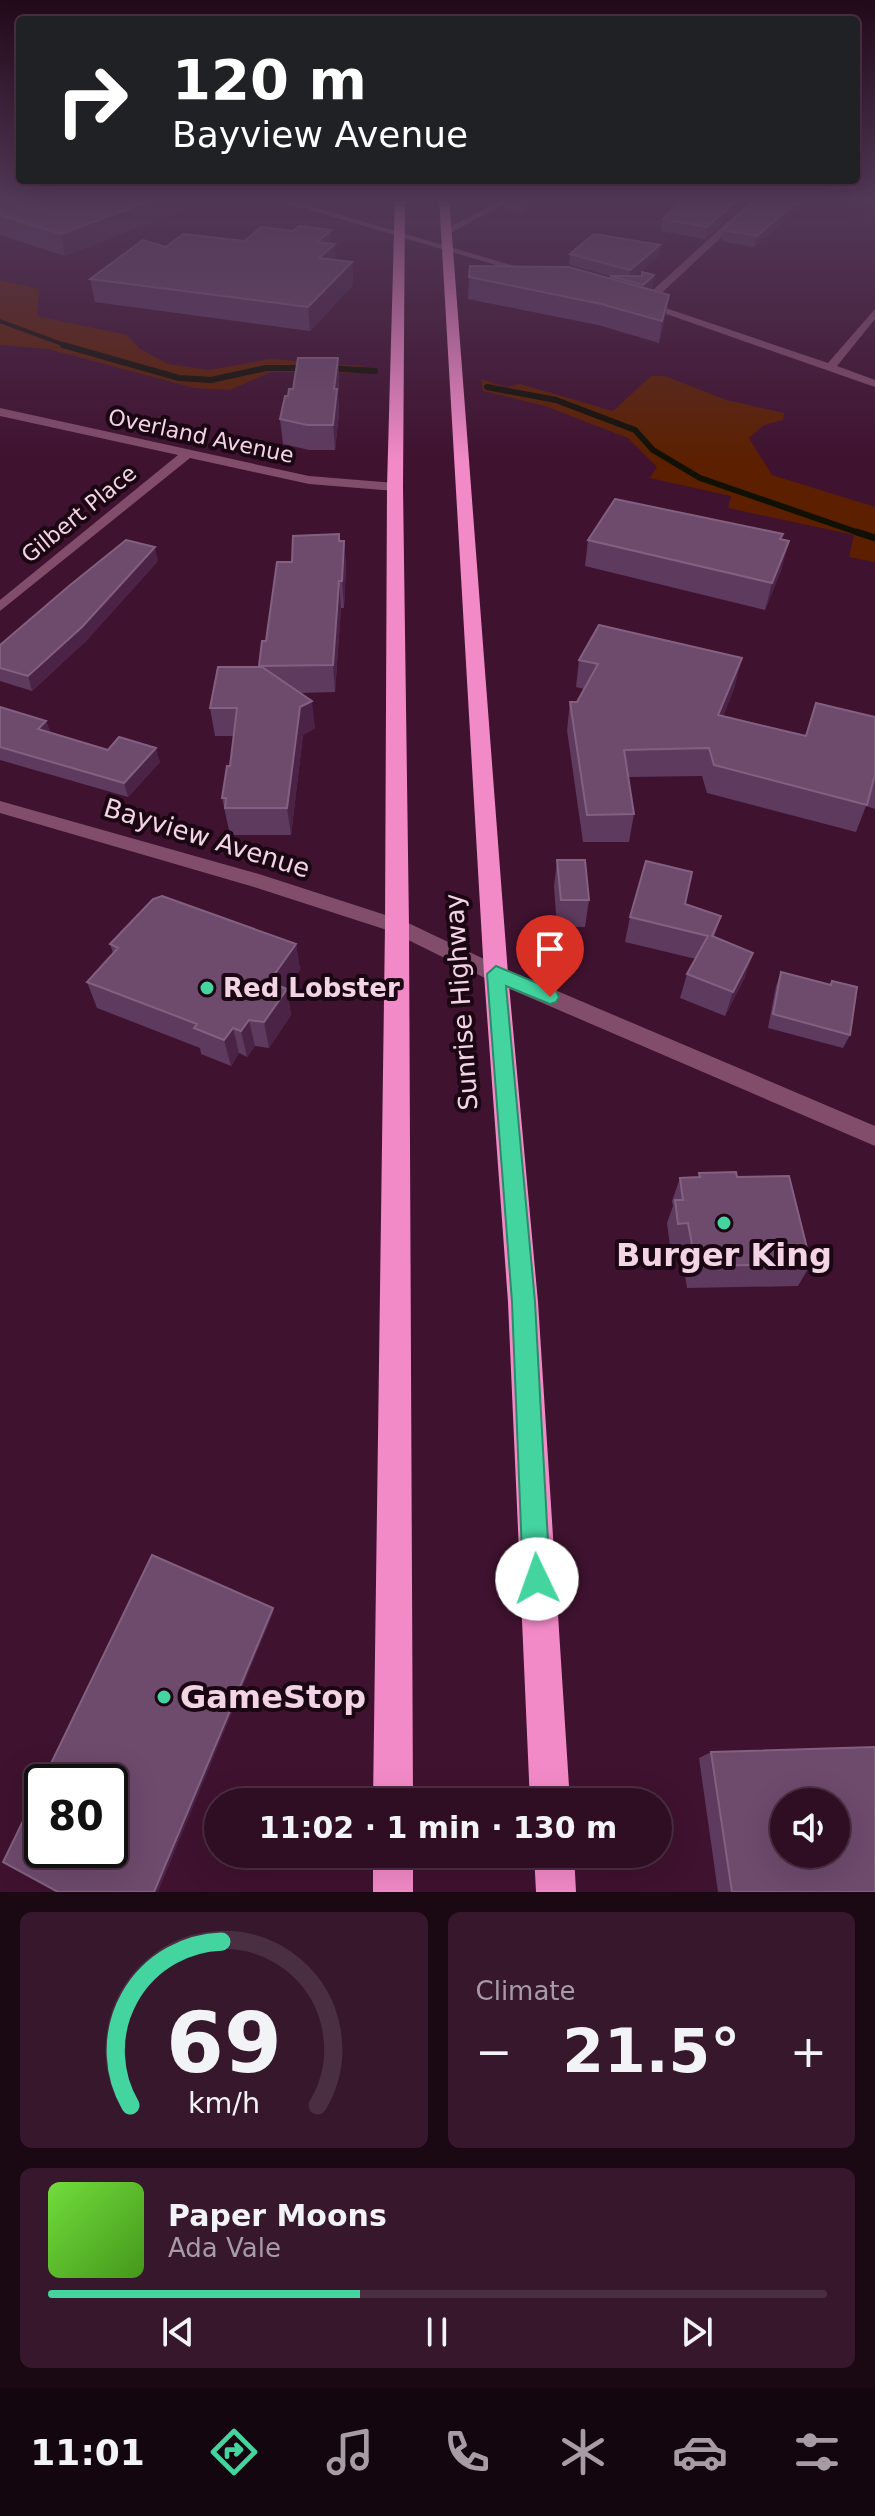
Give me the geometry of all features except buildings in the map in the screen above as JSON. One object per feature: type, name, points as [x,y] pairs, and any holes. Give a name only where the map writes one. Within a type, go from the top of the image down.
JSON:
[{"type":"highway","points":[[393,1788],[397,926],[395,487],[399,285]]},
{"type":"highway","name":"Sunrise Highway","points":[[451,285],[496,974],[523,1302],[549,1788]]},
{"type":"highway","points":[[393,1868],[393,1892]]},
{"type":"highway","points":[[555,1868],[556,1892]]},
{"type":"street","points":[[644,304],[664,285]]},
{"type":"street","points":[[630,300],[875,384]]},
{"type":"street","points":[[830,368],[875,312]]},
{"type":"street","name":"Overland Avenue","points":[[0,412],[309,480],[395,487]]},
{"type":"street","name":"Gilbert Place","points":[[0,607],[186,455]]},
{"type":"street","name":"Bayview Avenue","points":[[0,807],[259,881],[397,926],[496,974]]},
{"type":"street","points":[[496,974],[875,1136]]},
{"type":"shaded area","points":[[0,285],[23,285],[39,289],[37,316],[127,335],[140,349],[168,364],[209,370],[269,359],[363,366],[357,373],[271,372],[230,390],[194,388],[48,349],[0,345]]},
{"type":"shaded area","points":[[651,376],[665,376],[726,400],[784,413],[783,420],[764,425],[749,438],[772,475],[875,507],[875,562],[849,557],[854,535],[728,508],[731,496],[650,478],[657,467],[628,438],[545,406],[483,391],[481,379],[507,387],[520,384],[613,411]]},
{"type":"waterway","points":[[0,321],[70,347]]},
{"type":"waterway","points":[[63,345],[70,347]]},
{"type":"waterway","points":[[70,347],[179,378],[211,380],[266,368],[308,368]]},
{"type":"waterway","points":[[327,368],[375,371]]},
{"type":"waterway","points":[[487,387],[556,400],[635,430],[653,450],[700,478],[862,534]]},
{"type":"waterway","points":[[857,532],[875,538]]},
{"type":"place","name":"Red Lobster","points":[[207,988]]},
{"type":"place","name":"Burger King","points":[[724,1223]]},
{"type":"place","name":"GameStop","points":[[164,1697]]},
{"type":"route","points":[[537,1579],[523,1302],[496,974],[550,997]]}]
